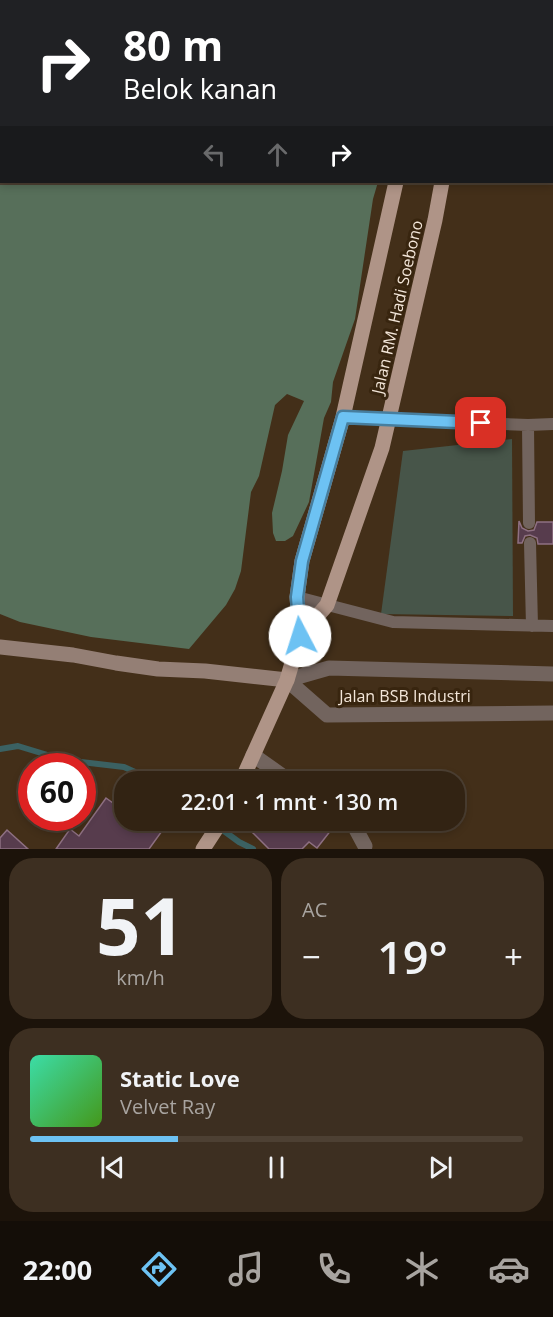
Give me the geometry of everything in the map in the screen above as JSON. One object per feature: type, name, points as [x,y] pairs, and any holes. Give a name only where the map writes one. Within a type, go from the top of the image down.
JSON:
[{"type":"main road","name":"Jalan RM. Hadi Soebono","points":[[246,771],[287,680],[300,636],[297,597],[302,561],[343,417],[396,183]]},
{"type":"main road","name":"Jalan RM. Hadi Soebono","points":[[300,636],[327,605],[382,448],[442,183]]},
{"type":"main road","points":[[0,647],[73,655],[158,669],[205,671],[287,680]]},
{"type":"main road","points":[[205,846],[215,831]]},
{"type":"street","name":"Jalan BSB Industri","points":[[287,680],[329,668],[553,674]]},
{"type":"street","name":"Jalan BSB Industri","points":[[287,680],[327,715],[553,713]]},
{"type":"street","points":[[253,755],[276,771]]},
{"type":"street","points":[[357,831],[365,846]]},
{"type":"lane","points":[[343,417],[528,425],[553,424]]},
{"type":"lane","points":[[528,425],[529,523]]},
{"type":"lane","points":[[530,543],[532,626]]},
{"type":"lane","points":[[297,597],[393,622],[553,626]]},
{"type":"green space","points":[[0,183],[378,183],[373,199],[355,319],[333,382],[331,402],[324,418],[309,502],[293,536],[285,541],[276,541],[273,533],[272,513],[288,435],[304,401],[287,394],[275,405],[259,476],[251,492],[241,571],[235,589],[226,605],[189,649],[91,637],[20,622],[0,614]]},
{"type":"green space","points":[[512,439],[513,616],[381,614],[403,451]]},
{"type":"building","points":[[519,521],[522,528],[528,531],[534,530],[537,522],[553,522],[553,544],[538,544],[537,538],[530,535],[525,536],[522,543],[518,543]]},
{"type":"building","points":[[106,798],[114,804],[114,831],[162,831],[149,849],[56,849],[69,831],[79,836],[83,831],[96,831],[96,812]]},
{"type":"building","points":[[7,830],[28,849],[0,849],[0,838]]},
{"type":"building","points":[[251,831],[330,831],[317,848],[309,842],[302,849],[269,849]]},
{"type":"waterway","points":[[0,749],[18,746],[64,760],[124,767],[133,771]]},
{"type":"waterway","points":[[224,831],[253,849]]},
{"type":"route","points":[[300,636],[297,597],[302,561],[343,417],[481,423]]}]
